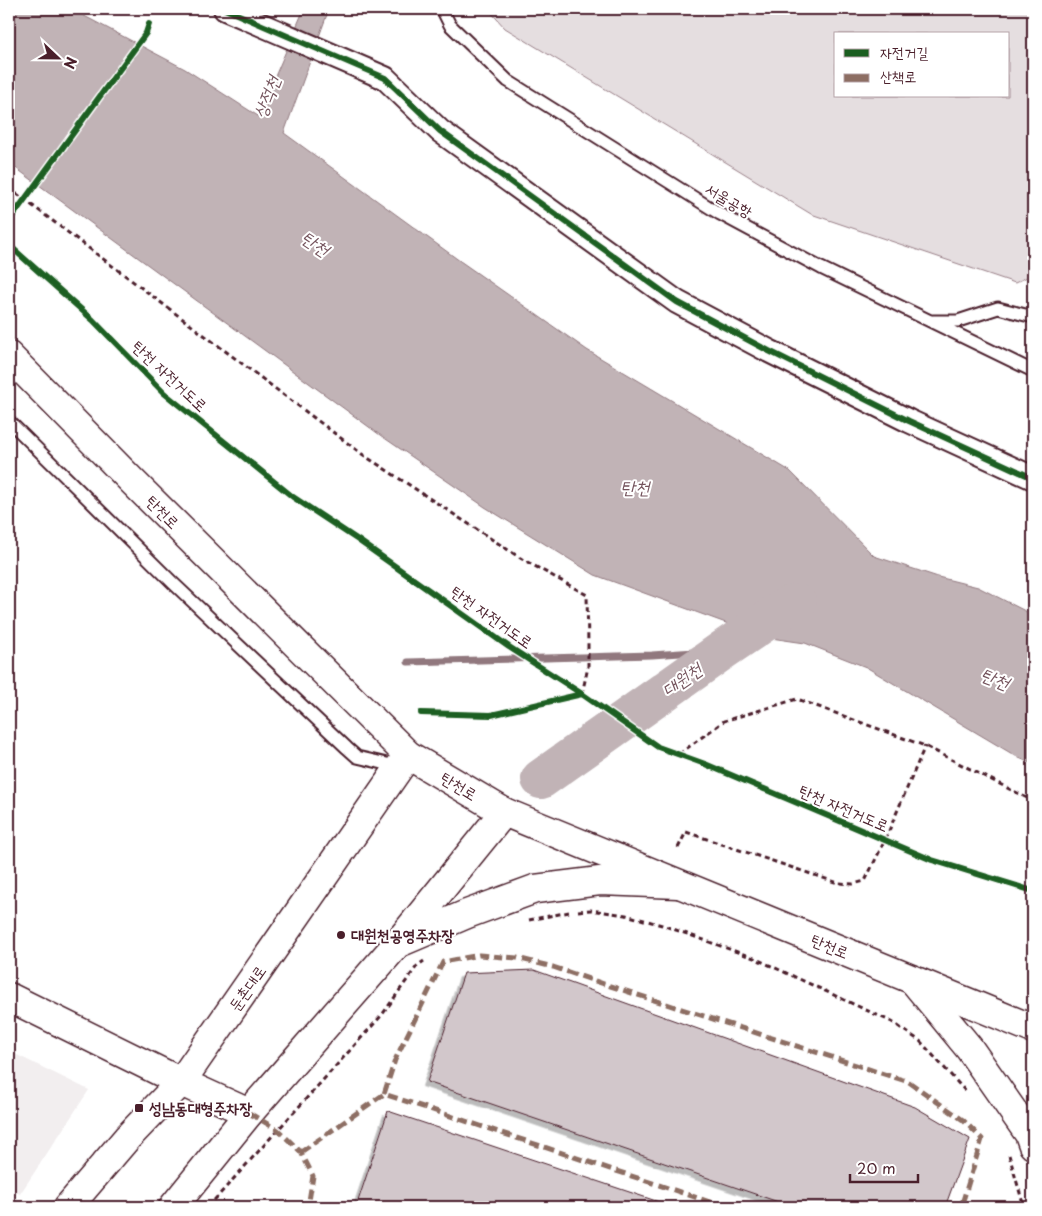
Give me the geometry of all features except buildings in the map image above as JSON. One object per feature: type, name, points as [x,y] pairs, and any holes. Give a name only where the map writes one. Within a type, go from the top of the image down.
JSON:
[{"type":"main road","name":"탄천로","points":[[9,356],[404,761],[504,812],[1033,1029]]},
{"type":"main road","name":"둔촌대로","points":[[68,1207],[127,1138],[182,1082],[404,761]]},
{"type":"main road","points":[[174,1207],[249,1113],[397,944],[504,812]]},
{"type":"main road","points":[[397,944],[467,914],[535,889],[600,881],[678,884]]},
{"type":"main road","points":[[913,980],[969,1048],[1029,1134],[1021,1149]]},
{"type":"main road","points":[[9,996],[249,1113]]},
{"type":"street","points":[[231,11],[385,78],[440,131],[677,302],[769,351],[909,421],[1033,478]]},
{"type":"lane","name":"서울공항","points":[[442,9],[450,25],[508,81],[720,214],[821,268],[929,321],[1028,365],[1033,372]]},
{"type":"lane","points":[[929,321],[958,321],[998,308],[1033,316]]},
{"type":"lane","points":[[9,421],[173,583],[357,757],[404,761]]},
{"type":"path","points":[[9,188],[362,454],[522,559],[587,595],[588,667],[582,694]]},
{"type":"path","points":[[20,207],[31,192]]},
{"type":"path","points":[[573,692],[582,694],[589,699]]},
{"type":"path","points":[[675,753],[724,721],[797,699],[925,746],[1033,801]]},
{"type":"path","points":[[678,848],[686,832],[838,883],[853,884],[865,881],[885,840],[925,746]]},
{"type":"path","points":[[675,753],[688,758]]},
{"type":"path","points":[[523,921],[591,910],[626,915],[662,925],[754,958],[892,1022],[920,1041],[970,1096]]},
{"type":"path","points":[[208,1207],[382,1015],[417,966],[431,956]]},
{"type":"path","points":[[1021,1149],[1024,1207]]},
{"type":"shaded area","points":[[488,9],[1033,9],[1033,274],[1015,283],[811,214],[505,28]]},
{"type":"shaded area","points":[[9,1051],[89,1090],[20,1194],[9,1189]]},
{"type":"water","name":"탄천","points":[[9,9],[71,9],[185,69],[258,116],[304,9],[329,9],[284,133],[460,261],[587,350],[790,471],[874,556],[938,577],[978,587],[1033,615],[1033,764],[1019,758],[866,667],[805,643],[764,637],[595,575],[485,507],[380,435],[9,163]]},
{"type":"waterway","name":"대원천","points":[[541,779],[723,650],[788,606],[797,604]]},
{"type":"waterway","points":[[408,662],[652,655],[723,650]]},
{"type":"marked path","points":[[725,1207],[384,1094],[395,1060],[443,962],[479,955],[517,958],[553,967],[909,1082],[963,1120],[982,1139],[961,1207]]},
{"type":"marked path","points":[[301,1152],[384,1094]]},
{"type":"marked path","points":[[249,1113],[278,1130],[301,1152],[313,1176],[308,1207]]},
{"type":"cycle path","points":[[225,9],[385,78],[440,131],[677,302],[769,351],[909,421],[1033,478]]},
{"type":"cycle path","points":[[9,221],[146,33],[149,24]]},
{"type":"cycle path","name":"탄천 자전거도로","points":[[9,245],[93,320],[164,393],[293,497],[358,540],[509,647],[582,694],[658,747],[705,764],[932,860],[1033,891]]},
{"type":"cycle path","points":[[421,713],[491,715],[582,694]]},
{"type":"place","name":"대원천공영주차장","points":[[341,935]]},
{"type":"place","name":"성남동대형주차장","points":[[139,1108]]},
{"type":"water label","name":"상적천","points":[[267,97]]}]
